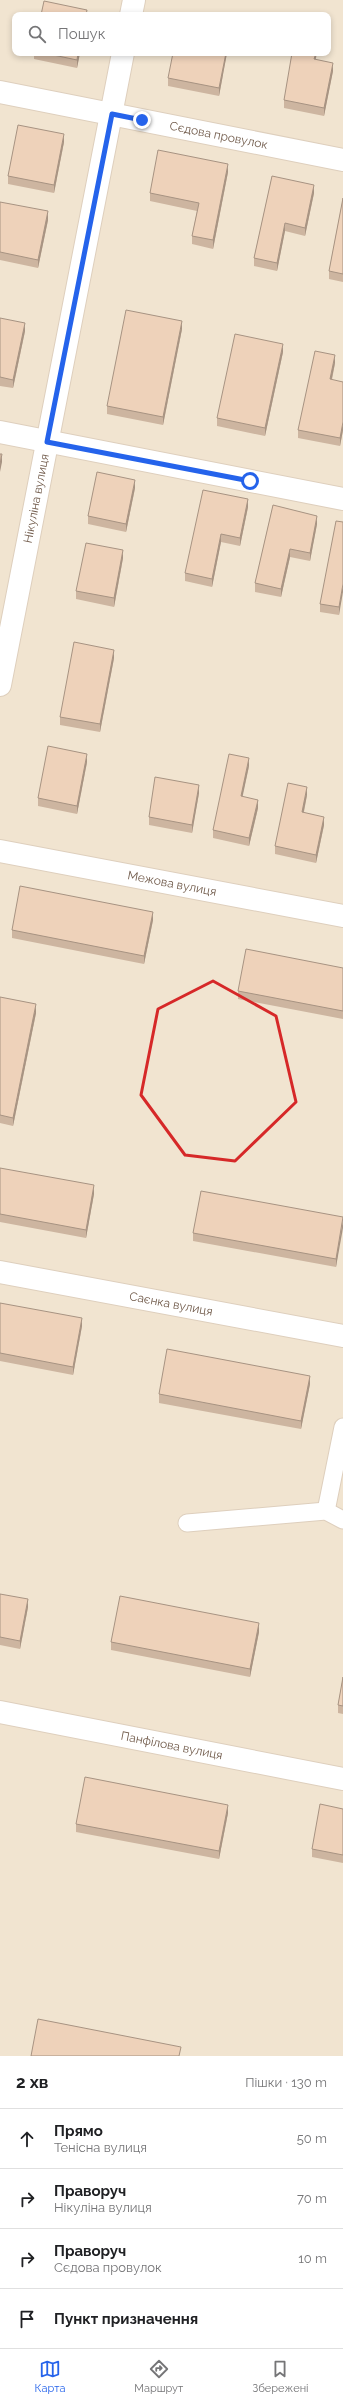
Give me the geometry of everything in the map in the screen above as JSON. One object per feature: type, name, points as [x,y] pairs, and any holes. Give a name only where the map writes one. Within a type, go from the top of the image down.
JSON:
[{"type":"street","points":[[132,12],[134,0]]},
{"type":"street","name":"Нікуліна вулиця","points":[[0,685],[123,56]]},
{"type":"street","name":"Сєдова провулок","points":[[0,92],[343,160]]},
{"type":"street","points":[[0,432],[343,500]]},
{"type":"street","name":"Межова вулиця","points":[[0,852],[343,916]]},
{"type":"street","name":"Саєнка вулиця","points":[[0,1272],[343,1336]]},
{"type":"street","name":"Панфілова вулиця","points":[[0,1712],[343,1779]]},
{"type":"lane","points":[[326,1511],[343,1427]]},
{"type":"lane","points":[[187,1522],[326,1511],[343,1520]]},
{"type":"highlighted area","points":[[213,981],[276,1016],[296,1102],[235,1161],[185,1155],[141,1095],[158,1009]]},
{"type":"shaded area","points":[[0,0],[343,0],[343,2056],[0,2056]]},
{"type":"building","points":[[44,1],[87,10],[87,12],[42,12]]},
{"type":"building","points":[[58,56],[78,56],[77,60]]},
{"type":"building","points":[[172,56],[225,56],[219,88],[168,78]]},
{"type":"building","points":[[291,56],[315,56],[314,59],[333,63],[324,108],[284,100]]},
{"type":"building","points":[[18,125],[64,134],[54,185],[8,176]]},
{"type":"building","points":[[158,150],[228,164],[213,240],[192,236],[199,203],[150,193]]},
{"type":"building","points":[[272,176],[314,185],[305,228],[285,223],[277,263],[254,258]]},
{"type":"building","points":[[343,198],[343,274],[329,271]]},
{"type":"building","points":[[0,202],[48,211],[38,260],[0,252]]},
{"type":"building","points":[[126,310],[182,321],[163,417],[107,406]]},
{"type":"building","points":[[0,318],[25,323],[13,380],[0,377]]},
{"type":"building","points":[[235,334],[283,344],[265,428],[217,418]]},
{"type":"building","points":[[315,351],[335,355],[330,379],[343,382],[343,422],[340,438],[298,430]]},
{"type":"building","points":[[97,472],[135,480],[126,524],[88,516]]},
{"type":"building","points":[[203,490],[248,499],[240,538],[221,534],[212,579],[185,573]]},
{"type":"building","points":[[273,505],[317,516],[310,553],[290,549],[281,589],[255,583]]},
{"type":"building","points":[[336,521],[343,522],[343,584],[339,607],[320,604]]},
{"type":"building","points":[[86,543],[123,550],[114,598],[76,591]]},
{"type":"building","points":[[74,642],[114,650],[100,724],[60,717]]},
{"type":"building","points":[[48,746],[87,754],[77,806],[38,798]]},
{"type":"building","points":[[229,754],[249,758],[241,796],[258,800],[249,838],[213,830]]},
{"type":"building","points":[[155,777],[199,785],[192,825],[149,817]]},
{"type":"building","points":[[288,783],[307,787],[302,812],[324,817],[316,855],[275,846]]},
{"type":"building","points":[[20,886],[153,912],[144,956],[12,930]]},
{"type":"building","points":[[246,949],[343,968],[343,1011],[238,991]]},
{"type":"building","points":[[0,997],[36,1004],[13,1118],[0,1115]]},
{"type":"building","points":[[0,1168],[94,1185],[86,1230],[0,1214]]},
{"type":"building","points":[[201,1191],[343,1217],[336,1259],[193,1233]]},
{"type":"building","points":[[0,1303],[82,1318],[73,1367],[0,1353]]},
{"type":"building","points":[[167,1349],[310,1376],[301,1421],[159,1394]]},
{"type":"building","points":[[0,1594],[28,1599],[20,1641],[0,1637]]},
{"type":"building","points":[[120,1596],[259,1623],[250,1669],[111,1642]]},
{"type":"building","points":[[343,1677],[343,1706],[338,1705]]},
{"type":"building","points":[[85,1777],[228,1805],[219,1851],[76,1824]]},
{"type":"building","points":[[320,1804],[343,1809],[343,1855],[312,1849]]},
{"type":"building","points":[[38,2019],[181,2047],[179,2056],[31,2056]]},
{"type":"route","points":[[142,120],[112,114],[47,442],[250,481]]}]
